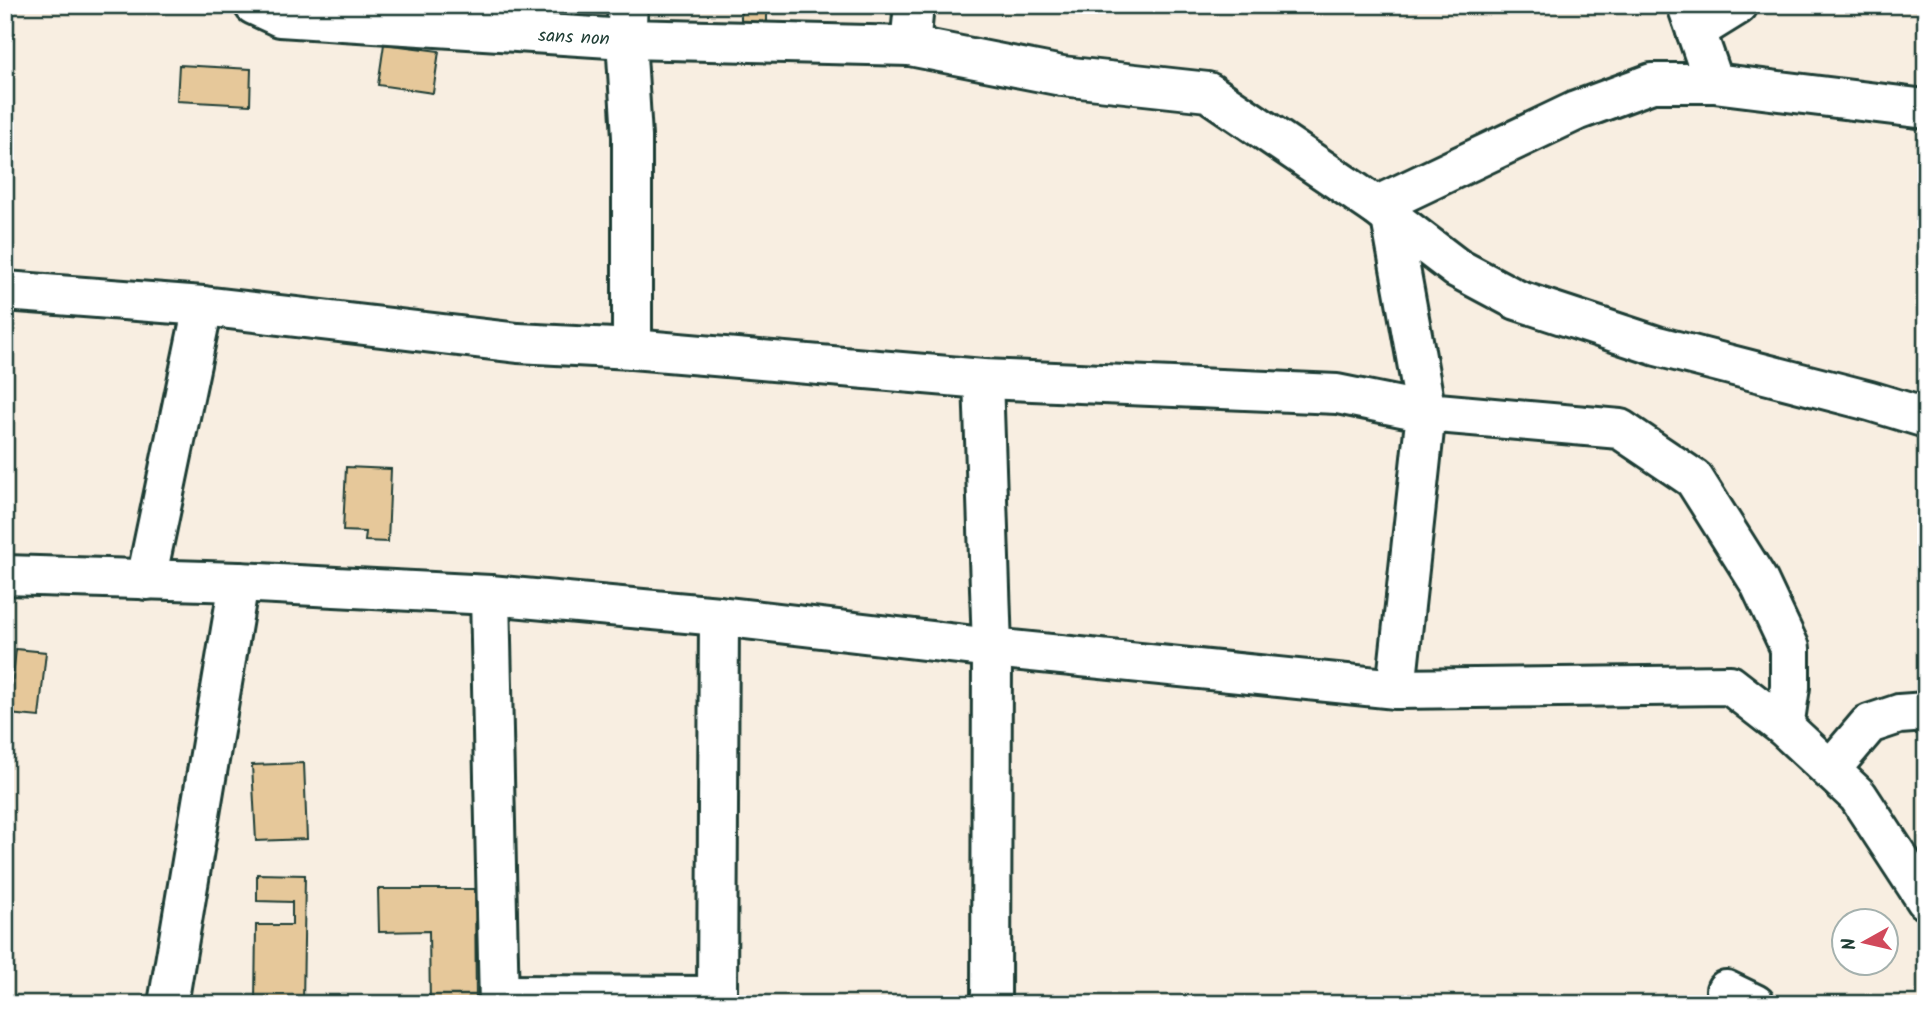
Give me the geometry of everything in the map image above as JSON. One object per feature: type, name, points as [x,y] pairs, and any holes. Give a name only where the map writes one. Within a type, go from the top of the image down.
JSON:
[{"type":"street","points":[[911,46],[914,5]]},
{"type":"street","points":[[1714,83],[1691,18],[1738,5]]},
{"type":"street","name":"sans non","points":[[255,6],[280,17],[627,22],[632,137],[632,348]]},
{"type":"street","points":[[627,22],[911,46],[1062,76],[1208,92],[1383,212],[1457,268],[1517,300],[1657,346],[1926,418]]},
{"type":"street","points":[[1383,212],[1576,111],[1652,83],[1714,83],[1926,109]]},
{"type":"street","points":[[1383,212],[1426,412],[1396,688]]},
{"type":"street","points":[[5,291],[203,306],[517,343],[632,348],[983,379],[1337,394],[1426,412],[1619,429],[1694,479],[1759,582],[1790,648],[1790,687],[1784,727]]},
{"type":"street","points":[[146,579],[203,306]]},
{"type":"street","points":[[983,379],[992,649],[991,1004]]},
{"type":"street","points":[[5,575],[239,582],[490,595],[719,616],[992,649],[1396,688],[1731,685],[1784,727],[1858,796],[1926,900]]},
{"type":"street","points":[[168,1004],[239,582]]},
{"type":"street","points":[[490,595],[499,999],[716,1000],[719,616]]},
{"type":"street","points":[[1830,770],[1869,724],[1899,714],[1926,712]]},
{"type":"building","points":[[741,5],[767,5],[767,25],[741,25]]},
{"type":"building","points":[[384,44],[439,51],[433,93],[378,85]]},
{"type":"building","points":[[179,65],[251,69],[250,105],[177,101]]},
{"type":"building","points":[[346,467],[391,469],[388,542],[365,541],[366,532],[343,531]]},
{"type":"building","points":[[16,649],[46,652],[39,717],[9,714]]},
{"type":"building","points":[[304,763],[307,839],[256,841],[252,765]]},
{"type":"building","points":[[257,874],[305,875],[303,1004],[255,1004],[256,925],[292,925],[292,902],[257,901]]},
{"type":"building","points":[[378,889],[475,889],[476,1004],[430,1004],[429,931],[379,932]]}]
